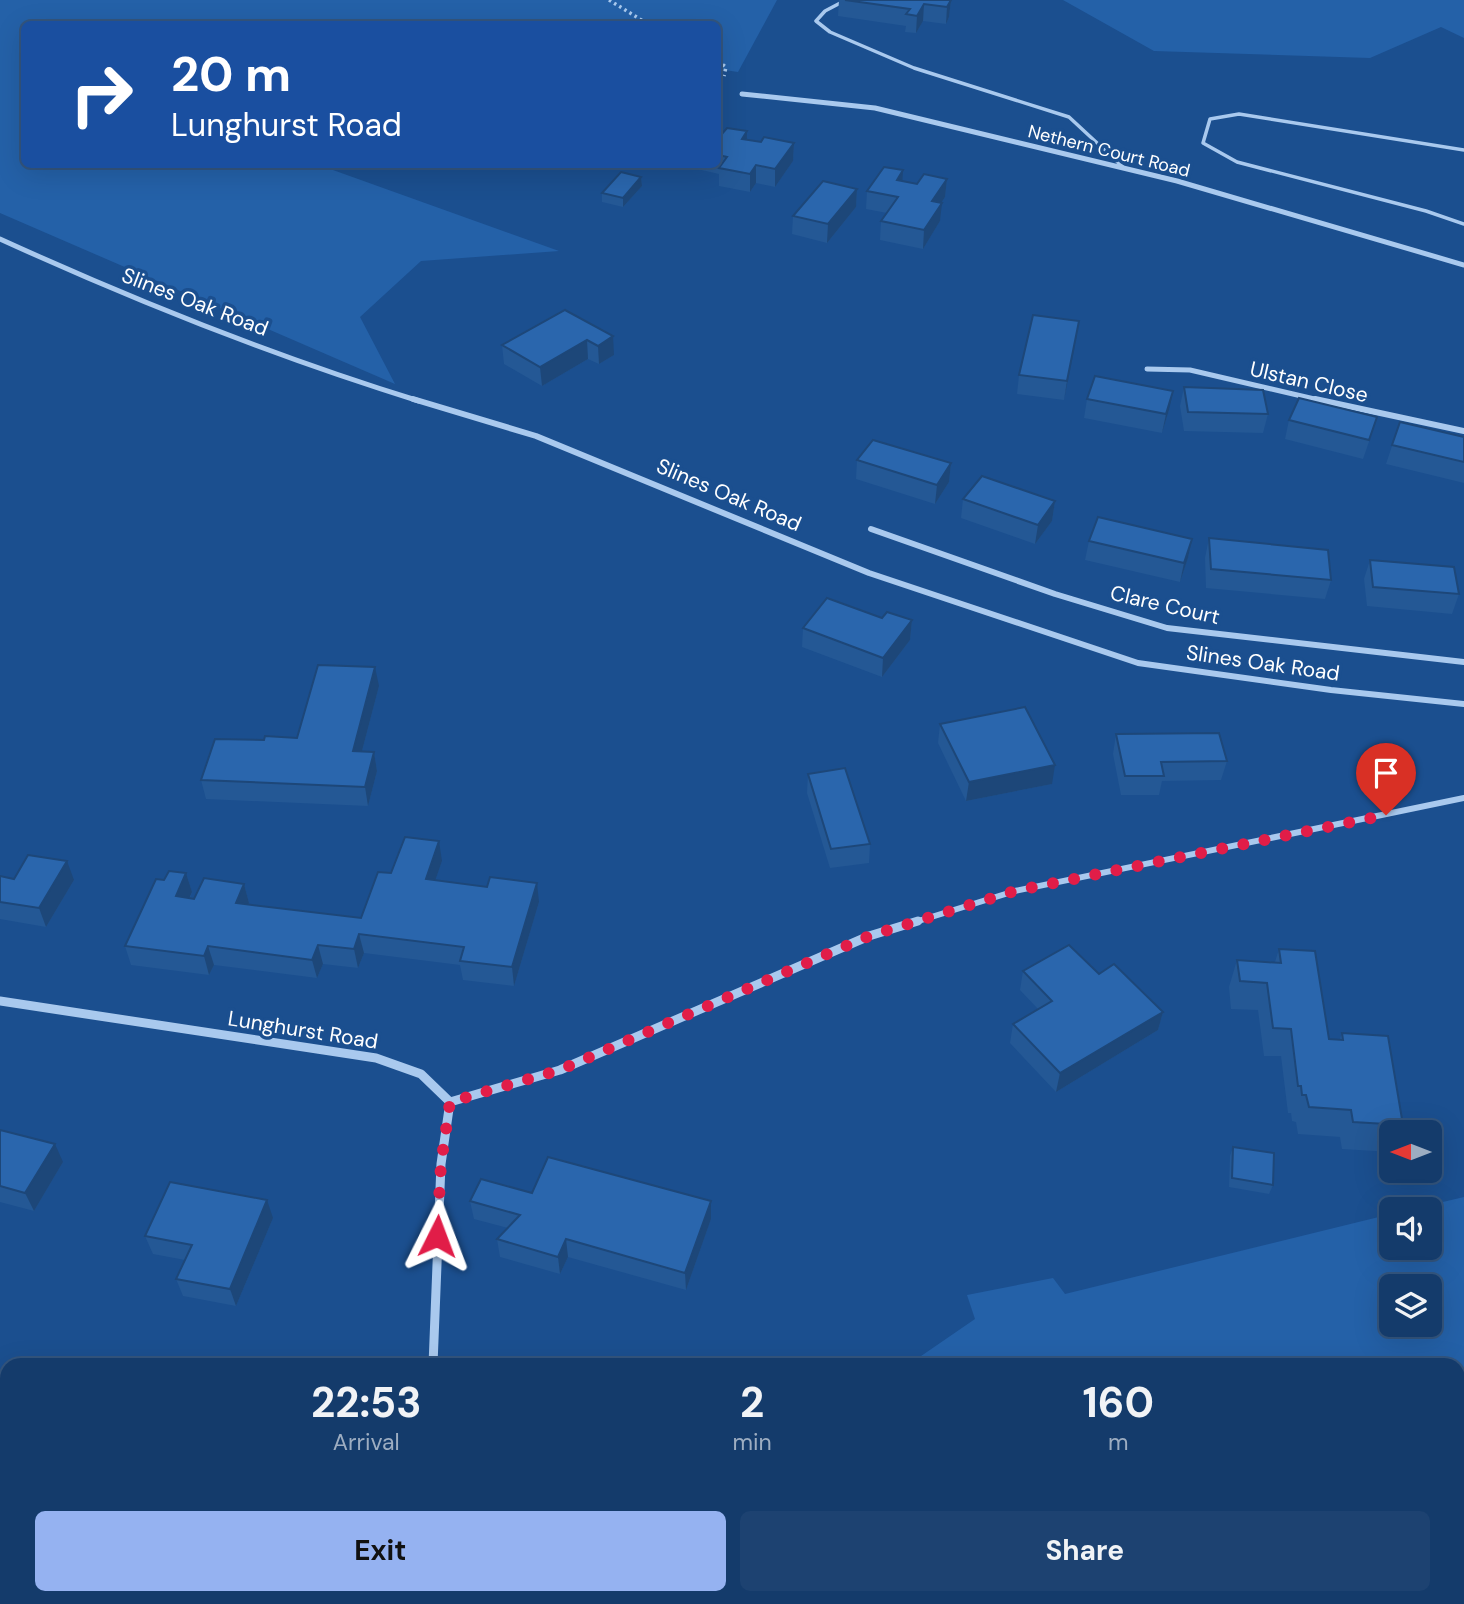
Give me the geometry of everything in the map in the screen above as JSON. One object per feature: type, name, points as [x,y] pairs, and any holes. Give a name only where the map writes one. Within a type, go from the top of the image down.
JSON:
[{"type":"street","name":"Nethern Court Road","points":[[741,94],[875,108],[1177,181],[1464,265]]},
{"type":"street","name":"Slines Oak Road","points":[[0,239],[88,279],[258,345],[407,397],[536,436],[869,573],[1138,663],[1331,690],[1464,704]]},
{"type":"street","name":"Ulstan Close","points":[[1147,369],[1190,370],[1464,431]]},
{"type":"street","name":"Clare Court","points":[[871,528],[1026,584],[1167,628],[1464,662]]},
{"type":"street","points":[[433,1358],[441,1164],[450,1102],[560,1070],[869,936],[1015,891],[1464,798]]},
{"type":"street","name":"Lunghurst Road","points":[[0,1002],[376,1058],[421,1074],[450,1102]]},
{"type":"lane","points":[[846,0],[825,11],[816,20],[830,32],[914,68],[1069,117],[1124,168]]},
{"type":"lane","points":[[1464,150],[1239,114],[1210,119],[1203,144],[1237,162],[1426,211],[1464,224]]},
{"type":"path","points":[[609,0],[643,21]]},
{"type":"shaded area","points":[[0,0],[777,0],[738,72],[721,69],[721,21],[21,21],[21,168],[327,168],[559,251],[421,261],[360,317],[395,384],[0,213]]},
{"type":"shaded area","points":[[1063,0],[1464,0],[1464,38],[1441,27],[1370,58],[1154,51]]},
{"type":"shaded area","points":[[1464,1197],[1464,1358],[918,1358],[975,1319],[967,1295],[1053,1278],[1065,1294],[1379,1217],[1379,1260],[1442,1260],[1442,1202]]},
{"type":"building","points":[[845,0],[951,0],[947,7],[924,4],[917,16],[906,14],[910,9]]},
{"type":"building","points":[[727,128],[747,131],[742,139],[761,142],[764,137],[794,143],[775,169],[756,165],[750,174],[719,168],[727,157],[721,156],[721,135]]},
{"type":"building","points":[[884,167],[903,170],[897,180],[917,184],[924,174],[947,179],[932,201],[942,203],[924,230],[881,221],[898,197],[867,191]]},
{"type":"building","points":[[621,172],[641,177],[623,198],[602,193]]},
{"type":"building","points":[[823,181],[857,189],[828,224],[793,216]]},
{"type":"building","points":[[565,310],[613,336],[598,346],[587,340],[540,367],[502,345]]},
{"type":"building","points":[[1033,315],[1079,321],[1067,381],[1019,375]]},
{"type":"building","points":[[1095,376],[1173,391],[1166,414],[1087,399]]},
{"type":"building","points":[[1184,387],[1263,390],[1268,414],[1188,412]]},
{"type":"building","points":[[1299,398],[1377,417],[1369,440],[1289,420]]},
{"type":"building","points":[[1400,422],[1464,437],[1464,462],[1392,445]]},
{"type":"building","points":[[873,440],[951,463],[937,485],[857,460]]},
{"type":"building","points":[[982,476],[1055,501],[1038,525],[963,499]]},
{"type":"building","points":[[1098,517],[1192,539],[1184,563],[1089,541]]},
{"type":"building","points":[[1209,538],[1328,550],[1331,580],[1211,569]]},
{"type":"building","points":[[1370,560],[1454,567],[1459,594],[1373,587]]},
{"type":"building","points":[[827,598],[882,618],[887,612],[912,620],[883,658],[803,628]]},
{"type":"building","points":[[318,665],[375,667],[353,751],[374,752],[365,787],[201,780],[215,739],[264,740],[265,736],[297,738]]},
{"type":"building","points":[[1025,707],[1055,765],[969,782],[940,724]]},
{"type":"building","points":[[1219,733],[1227,761],[1161,762],[1164,776],[1125,776],[1116,734]]},
{"type":"building","points":[[845,768],[870,844],[831,849],[808,774]]},
{"type":"building","points":[[405,837],[439,841],[426,879],[487,887],[490,877],[537,883],[512,967],[460,961],[464,947],[359,934],[354,949],[318,945],[312,960],[208,946],[204,956],[125,946],[156,879],[164,880],[169,871],[186,873],[176,896],[194,899],[204,878],[244,884],[236,903],[361,918],[378,872],[391,873]]},
{"type":"building","points":[[28,855],[67,861],[39,908],[0,902],[0,876],[14,879]]},
{"type":"building","points":[[1069,945],[1099,974],[1114,964],[1163,1012],[1060,1073],[1013,1024],[1052,1001],[1023,971]]},
{"type":"building","points":[[1279,949],[1315,951],[1329,1039],[1343,1040],[1342,1033],[1388,1036],[1402,1120],[1379,1120],[1379,1124],[1353,1122],[1351,1110],[1309,1107],[1306,1095],[1302,1095],[1301,1086],[1298,1086],[1291,1029],[1273,1028],[1267,983],[1240,981],[1237,960],[1281,963]]},
{"type":"building","points":[[0,1130],[55,1144],[25,1193],[0,1186]]},
{"type":"building","points":[[1233,1147],[1274,1153],[1273,1185],[1232,1178]]},
{"type":"building","points":[[548,1157],[711,1201],[685,1273],[566,1239],[558,1257],[497,1239],[520,1215],[470,1201],[481,1179],[532,1193]]},
{"type":"building","points":[[170,1182],[267,1200],[230,1289],[176,1279],[192,1245],[145,1236]]},
{"type":"route","points":[[437,1236],[441,1164],[450,1102],[560,1070],[869,936],[1015,891],[1386,815]]}]
